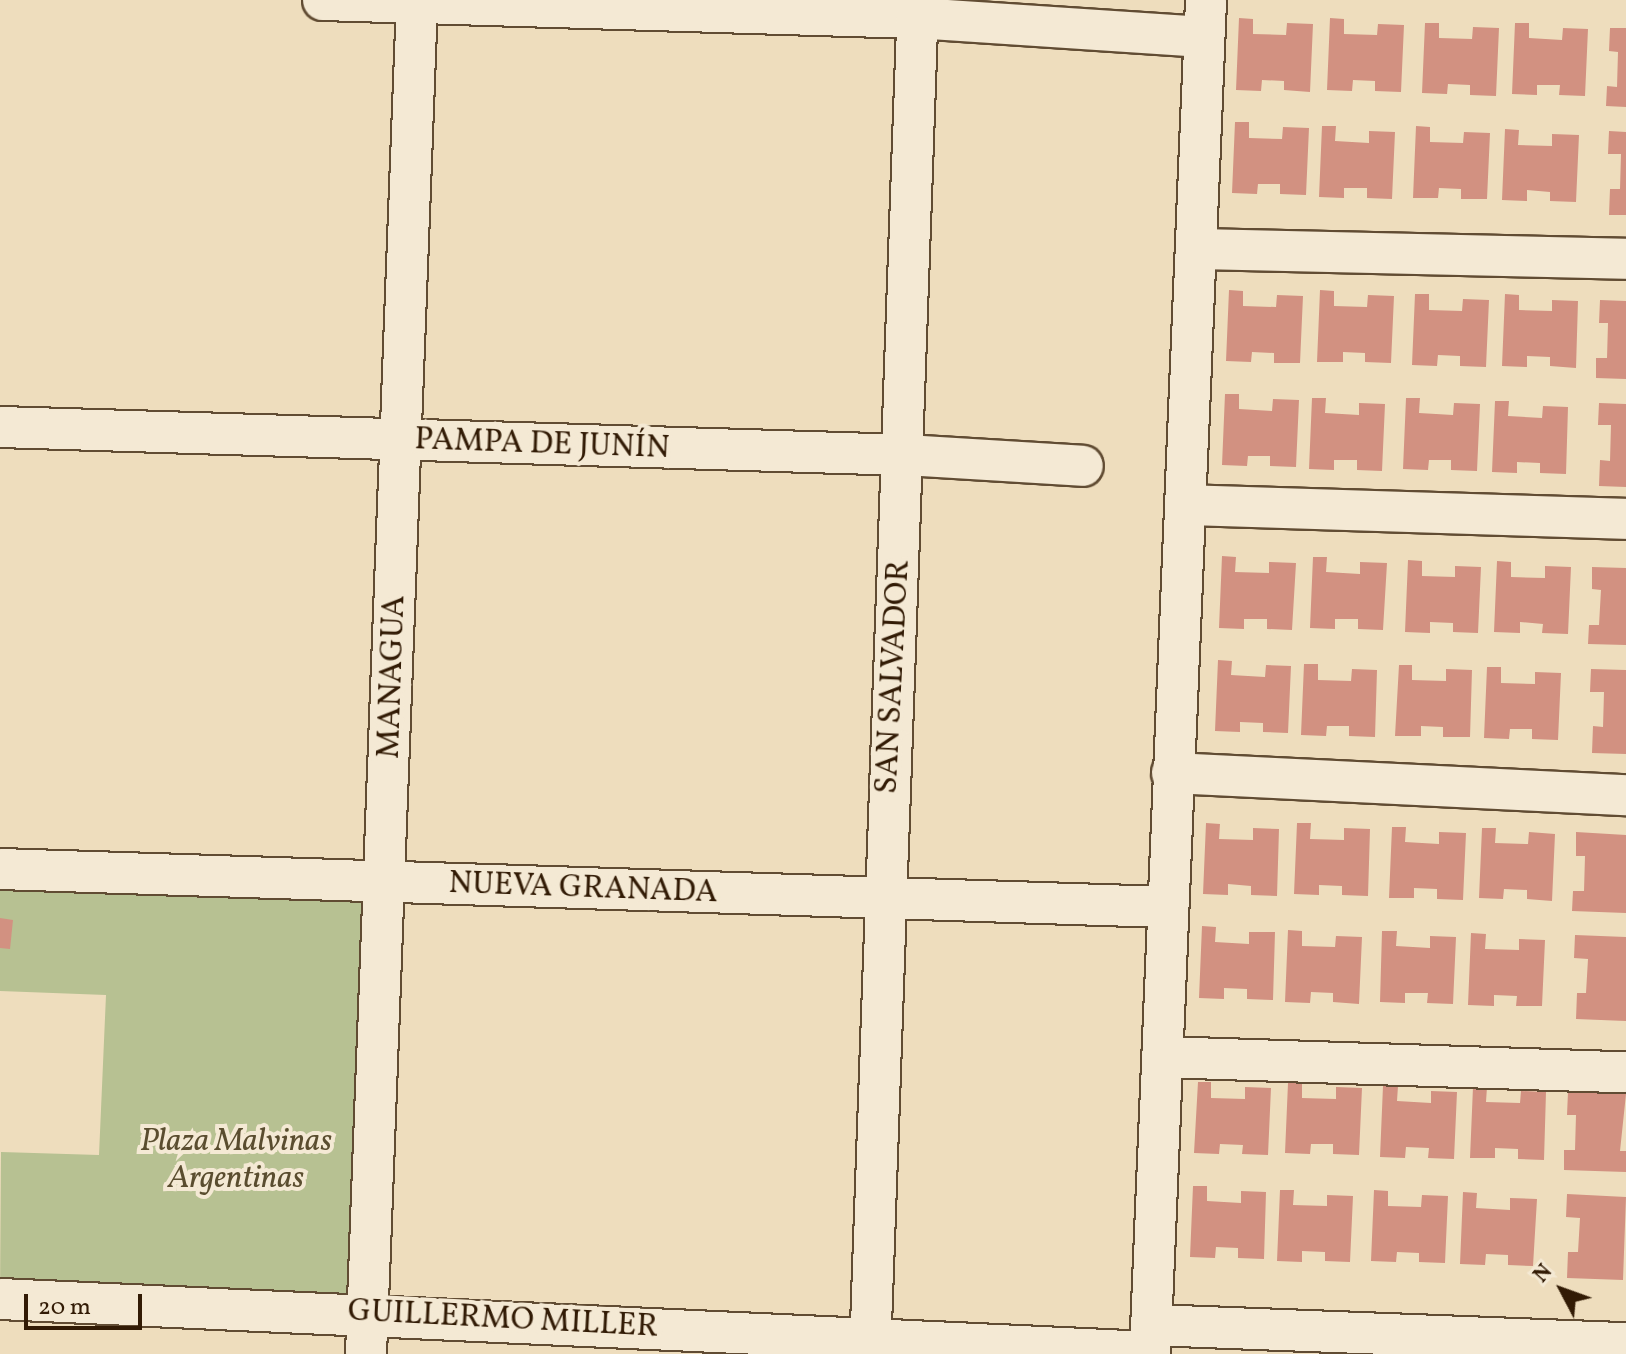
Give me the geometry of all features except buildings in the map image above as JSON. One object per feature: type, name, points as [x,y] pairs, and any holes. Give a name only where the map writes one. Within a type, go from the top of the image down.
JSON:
[{"type":"street","points":[[323,0],[918,9],[1204,19],[1150,1343]]},
{"type":"street","name":"MANAGUA","points":[[366,1354],[417,2]]},
{"type":"street","name":"SAN SALVADOR","points":[[870,1346],[883,898],[905,455],[918,9]]},
{"type":"street","points":[[1197,249],[1626,259]]},
{"type":"street","name":"PAMPA DE JUNÍN","points":[[0,427],[905,455],[1083,466]]},
{"type":"street","points":[[1186,505],[1626,519]]},
{"type":"street","points":[[1172,773],[1626,795]]},
{"type":"street","name":"NUEVA GRANADA","points":[[0,869],[386,884],[1167,907]]},
{"type":"street","points":[[1162,1057],[1626,1072]]},
{"type":"street","name":"GUILLERMO MILLER","points":[[0,1299],[368,1312],[870,1346],[1626,1343]]},
{"type":"green space","name":"Plaza Malvinas Argentinas","points":[[0,869],[386,884],[368,1312],[0,1299],[1,1152],[99,1155],[106,995],[0,991]]}]
